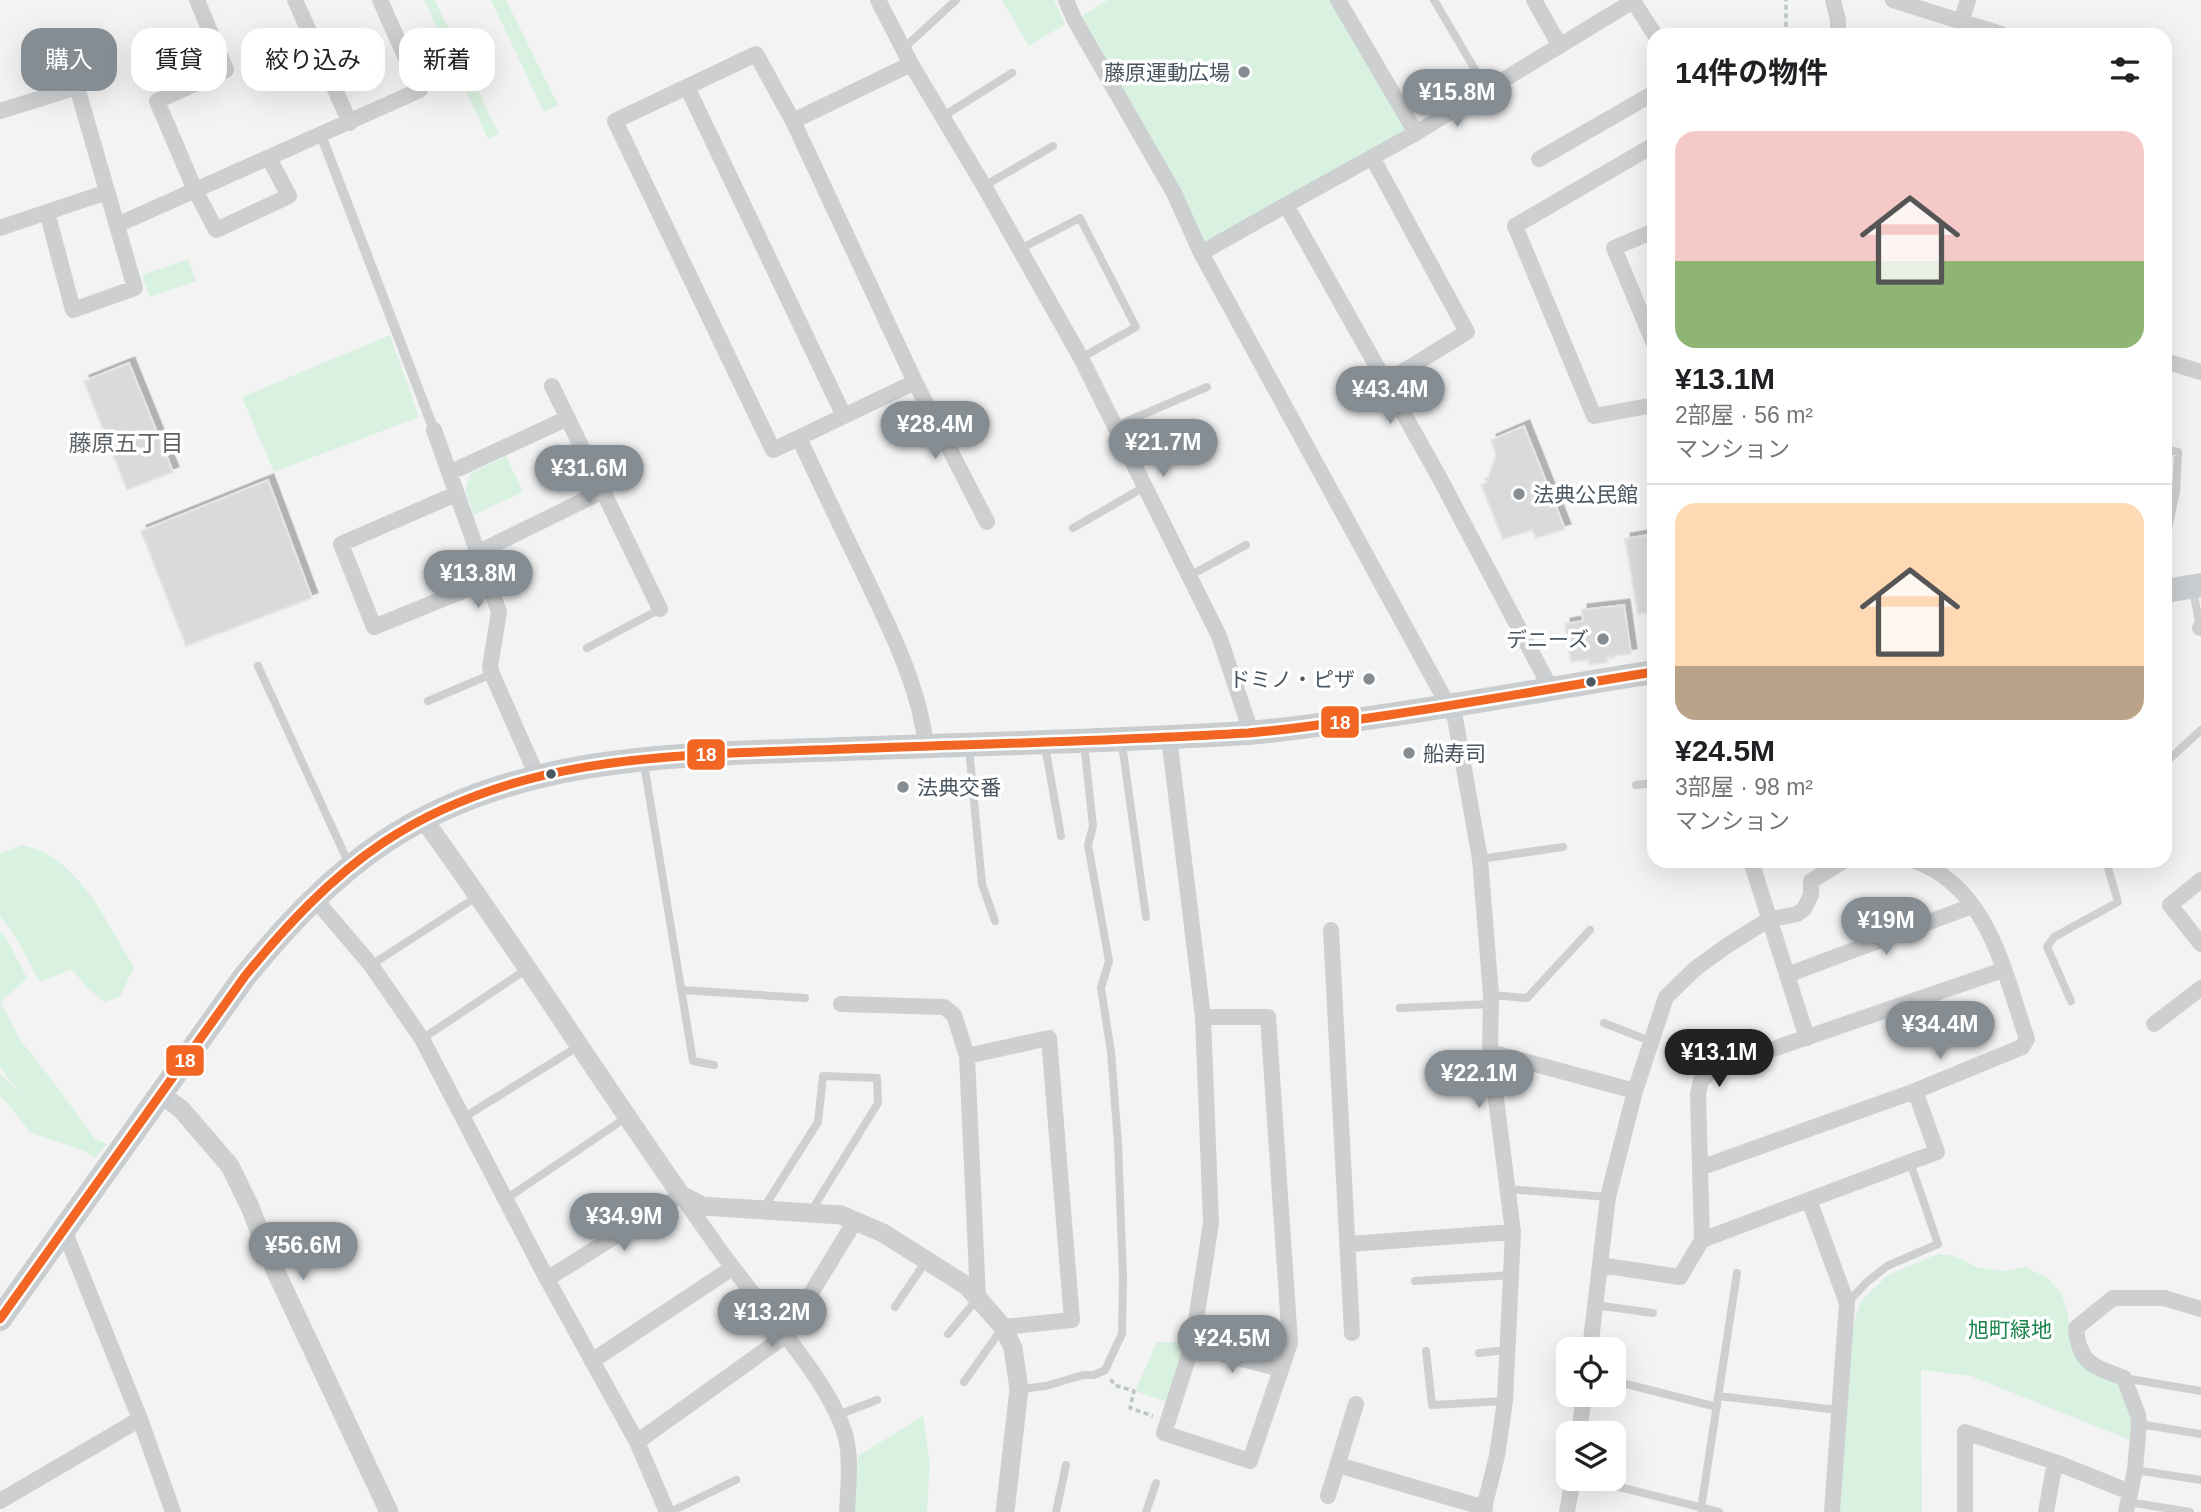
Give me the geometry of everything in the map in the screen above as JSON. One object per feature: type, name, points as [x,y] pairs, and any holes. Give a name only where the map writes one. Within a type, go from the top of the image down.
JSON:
[{"type":"main road","points":[[2172,590],[2197,586]]},
{"type":"main road","points":[[0,1319],[246,976],[279,935],[314,898],[385,842],[481,793],[537,776],[643,758],[1168,737],[1302,728],[1647,673]]},
{"type":"street","points":[[197,0],[226,70],[157,101],[195,190],[216,230],[289,196],[269,158]]},
{"type":"street","points":[[295,0],[350,123]]},
{"type":"street","points":[[117,225],[420,90],[380,0]]},
{"type":"street","points":[[878,0],[911,64],[984,186],[1081,358],[1116,426],[1219,636],[1251,732]]},
{"type":"street","points":[[1066,0],[1074,19],[1174,193],[1201,253],[1455,718],[1480,859],[1491,1000],[1490,1052],[1513,1232],[1504,1401],[1497,1456],[1484,1510],[1338,1465]]},
{"type":"street","points":[[1338,0],[1416,133]]},
{"type":"street","points":[[1534,0],[1560,46]]},
{"type":"street","points":[[1201,253],[1416,133],[1634,0],[1651,28]]},
{"type":"street","points":[[1833,0],[1838,28]]},
{"type":"street","points":[[1893,0],[1981,28]]},
{"type":"street","points":[[1961,22],[1968,0]]},
{"type":"street","points":[[915,382],[773,450],[615,121],[756,54],[793,121],[915,382],[987,522]]},
{"type":"street","points":[[793,121],[911,64]]},
{"type":"street","points":[[0,111],[77,87],[135,288],[74,310],[47,212]]},
{"type":"street","points":[[687,87],[844,416]]},
{"type":"street","points":[[1539,159],[1647,97]]},
{"type":"street","points":[[321,135],[499,612],[490,667],[537,776]]},
{"type":"street","points":[[1647,149],[1515,226],[1594,416],[1647,406]]},
{"type":"street","points":[[1372,157],[1467,332],[1386,382]]},
{"type":"street","points":[[0,228],[107,192]]},
{"type":"street","points":[[1286,205],[1445,487],[1551,689]]},
{"type":"street","points":[[1647,233],[1614,248],[1647,327]]},
{"type":"street","points":[[2172,364],[2201,372]]},
{"type":"street","points":[[552,386],[660,609]]},
{"type":"street","points":[[449,473],[568,418]]},
{"type":"street","points":[[799,438],[910,676],[923,723],[926,746]]},
{"type":"street","points":[[477,553],[603,491]]},
{"type":"street","points":[[456,494],[341,544],[374,627],[487,581]]},
{"type":"street","points":[[1168,737],[1203,1017],[1211,1223],[1192,1346],[1164,1433],[1250,1461],[1290,1343],[1268,1017],[1203,1017]]},
{"type":"street","points":[[424,820],[479,895],[627,1117],[732,1268],[817,1380],[838,1415],[847,1442],[847,1512]]},
{"type":"street","points":[[1753,868],[1807,1038]]},
{"type":"street","points":[[1591,1337],[1608,1197],[1635,1091],[1666,997],[1696,968],[1768,920],[1797,914],[1804,909],[1811,895],[1811,881],[1832,868]]},
{"type":"street","points":[[1700,1168],[1915,1091],[2022,1048],[2027,1039],[1985,924],[1945,876],[1933,868]]},
{"type":"street","points":[[2201,880],[2169,905],[2201,943]]},
{"type":"street","points":[[314,898],[371,965],[422,1039],[547,1279],[637,1442],[669,1512]]},
{"type":"street","points":[[1787,975],[1972,906]]},
{"type":"street","points":[[1331,930],[1352,1333]]},
{"type":"street","points":[[1600,1265],[1680,1277],[1702,1240],[1698,1093],[1702,1081],[1712,1070],[2003,970]]},
{"type":"street","points":[[2154,1024],[2201,988]]},
{"type":"street","points":[[841,1004],[944,1007],[954,1015],[967,1056],[978,1298]]},
{"type":"street","points":[[967,1056],[1049,1038],[1072,1320],[1003,1326]]},
{"type":"street","points":[[1490,1052],[1635,1091]]},
{"type":"street","points":[[1702,1240],[1937,1152],[1915,1091]]},
{"type":"street","points":[[161,1095],[181,1109],[230,1166],[275,1270],[390,1512]]},
{"type":"street","points":[[681,1195],[702,1206],[841,1215],[883,1233],[967,1286],[1003,1326],[1013,1348],[1019,1389],[1005,1512]]},
{"type":"street","points":[[547,1279],[681,1195]]},
{"type":"street","points":[[1809,1200],[1847,1303],[1832,1512]]},
{"type":"street","points":[[637,1442],[785,1336],[855,1221]]},
{"type":"street","points":[[64,1230],[140,1419],[173,1512]]},
{"type":"street","points":[[1349,1244],[1513,1232]]},
{"type":"street","points":[[592,1361],[732,1268]]},
{"type":"street","points":[[1965,1512],[1965,1432],[2055,1462],[2128,1502],[2135,1470],[2138,1415],[2124,1378],[2098,1368],[2077,1349],[2076,1328],[2113,1298],[2164,1298],[2201,1309]]},
{"type":"street","points":[[1192,1346],[1281,1369]]},
{"type":"street","points":[[1328,1496],[1356,1404]]},
{"type":"street","points":[[0,1501],[140,1419]]},
{"type":"street","points":[[2046,1512],[2055,1462]]},
{"type":"street","points":[[1567,1512],[1571,1491]]},
{"type":"lane","points":[[903,49],[956,0]]},
{"type":"lane","points":[[1434,0],[1487,90]]},
{"type":"lane","points":[[942,117],[1012,73]]},
{"type":"lane","points":[[984,186],[1053,146]]},
{"type":"lane","points":[[1020,249],[1080,218],[1136,327],[1081,358]]},
{"type":"lane","points":[[1116,426],[1206,387]]},
{"type":"lane","points":[[2172,451],[2178,452],[2176,492],[2172,501]]},
{"type":"lane","points":[[1073,528],[1146,486]]},
{"type":"lane","points":[[1191,575],[1247,545]]},
{"type":"lane","points":[[2197,586],[2201,630]]},
{"type":"lane","points":[[587,648],[660,609]]},
{"type":"lane","points":[[258,666],[351,868]]},
{"type":"lane","points":[[428,701],[492,674]]},
{"type":"lane","points":[[2172,757],[2201,730]]},
{"type":"lane","points":[[1121,738],[1146,918]]},
{"type":"lane","points":[[1019,1389],[1046,1386],[1105,1370],[1122,1334],[1118,1143],[1111,1052],[1101,988],[1109,961],[1088,845],[1093,826],[1084,739]]},
{"type":"lane","points":[[1044,741],[1061,836]]},
{"type":"lane","points":[[969,745],[982,884],[995,921]]},
{"type":"lane","points":[[643,758],[693,1061],[714,1065]]},
{"type":"lane","points":[[1636,785],[1647,784]]},
{"type":"lane","points":[[1480,859],[1563,847]]},
{"type":"lane","points":[[2071,1001],[2047,947],[2054,937],[2118,902],[2108,868]]},
{"type":"lane","points":[[371,965],[479,895]]},
{"type":"lane","points":[[1399,1008],[1527,999],[1590,930]]},
{"type":"lane","points":[[422,1039],[527,969]]},
{"type":"lane","points":[[681,990],[805,999]]},
{"type":"lane","points":[[1604,1023],[1650,1041]]},
{"type":"lane","points":[[463,1118],[579,1046]]},
{"type":"lane","points":[[763,1209],[818,1122],[823,1076],[877,1078],[878,1103],[810,1213]]},
{"type":"lane","points":[[506,1199],[627,1117]]},
{"type":"lane","points":[[1847,1303],[1886,1266],[1938,1244],[1910,1162]]},
{"type":"lane","points":[[1507,1189],[1608,1197]]},
{"type":"lane","points":[[895,1307],[926,1261]]},
{"type":"lane","points":[[1701,1509],[1737,1273]]},
{"type":"lane","points":[[1415,1281],[1512,1275]]},
{"type":"lane","points":[[948,1334],[978,1298]]},
{"type":"lane","points":[[1595,1305],[1653,1313]]},
{"type":"lane","points":[[964,1382],[1003,1326]]},
{"type":"lane","points":[[1479,1353],[1507,1350]]},
{"type":"lane","points":[[1426,1351],[1432,1405],[1504,1401]]},
{"type":"lane","points":[[2124,1378],[2201,1391]]},
{"type":"lane","points":[[1626,1384],[1717,1407]]},
{"type":"lane","points":[[1718,1396],[1838,1410]]},
{"type":"lane","points":[[838,1415],[877,1400]]},
{"type":"lane","points":[[2139,1424],[2201,1434]]},
{"type":"lane","points":[[1056,1512],[1066,1465]]},
{"type":"lane","points":[[2135,1470],[2201,1480]]},
{"type":"lane","points":[[669,1512],[736,1480]]},
{"type":"lane","points":[[1146,1512],[1156,1483]]},
{"type":"lane","points":[[1626,1489],[1719,1512]]},
{"type":"lane","points":[[2128,1502],[2190,1512]]},
{"type":"path","points":[[1786,0],[1786,28]]},
{"type":"path","points":[[1105,1370],[1114,1385],[1134,1391],[1130,1408],[1153,1416],[1151,1430],[1164,1433]]},
{"type":"green space","points":[[424,0],[435,0],[448,28],[437,28]]},
{"type":"green space","points":[[491,0],[506,0],[558,105],[544,112]]},
{"type":"green space","points":[[1002,0],[1054,0],[1065,24],[1029,46]]},
{"type":"green space","name":"藤原運動広場","points":[[1108,0],[1331,0],[1408,129],[1205,243],[1182,193],[1082,16]]},
{"type":"green space","points":[[466,91],[478,91],[499,134],[488,139]]},
{"type":"green space","points":[[188,259],[196,281],[150,297],[142,275]]},
{"type":"green space","points":[[390,335],[419,417],[274,472],[242,397]]},
{"type":"green space","points":[[506,456],[523,492],[474,515],[465,489],[471,473]]},
{"type":"green space","points":[[22,845],[60,862],[89,893],[134,967],[120,997],[105,1002],[86,987],[72,969],[40,982],[12,931],[0,916],[0,854]]},
{"type":"green space","points":[[0,931],[27,978],[1,1002],[21,1041],[95,1139],[107,1144],[95,1158],[80,1149],[31,1133],[2,1097],[0,1098],[0,1074],[19,1092],[0,1067]]},
{"type":"green space","name":"旭町緑地","points":[[1938,1254],[1954,1256],[1979,1268],[2005,1271],[2025,1267],[2048,1278],[2062,1295],[2071,1338],[2117,1379],[2132,1415],[2130,1440],[1971,1376],[1921,1370],[1922,1512],[1840,1512],[1852,1328],[1861,1301],[1888,1275]]},
{"type":"green space","points":[[1157,1342],[1189,1342],[1168,1402],[1135,1391]]},
{"type":"green space","points":[[923,1416],[930,1463],[927,1512],[854,1512],[858,1456]]},
{"type":"building","points":[[129,363],[173,472],[127,490],[84,381]]},
{"type":"building","points":[[1524,426],[1565,529],[1536,538],[1532,530],[1503,539],[1481,485],[1487,482],[1496,454],[1491,440]]},
{"type":"building","points":[[268,480],[312,598],[186,646],[141,531]]},
{"type":"building","points":[[1647,535],[1647,613],[1638,614],[1625,539]]},
{"type":"building","points":[[1624,605],[1631,654],[1607,657],[1608,662],[1589,665],[1589,660],[1571,662],[1565,624],[1583,621],[1582,610]]},
{"type":"transit line","name":"18","points":[[0,1319],[245,976],[276,939],[327,887],[384,842],[437,812],[492,790],[549,774],[667,757],[1248,733],[1336,723],[1647,673]]},
{"type":"place","name":"藤原運動広場","points":[[1244,72]]},
{"type":"place","name":"法典公民館","points":[[1519,494]]},
{"type":"place","name":"デニーズ","points":[[1603,639]]},
{"type":"place","name":"ドミノ・ピザ","points":[[1369,679]]},
{"type":"place","name":"船寿司","points":[[1409,753]]},
{"type":"place","name":"法典交番","points":[[903,787]]},
{"type":"district","name":"藤原五丁目","points":[[126,443]]}]
